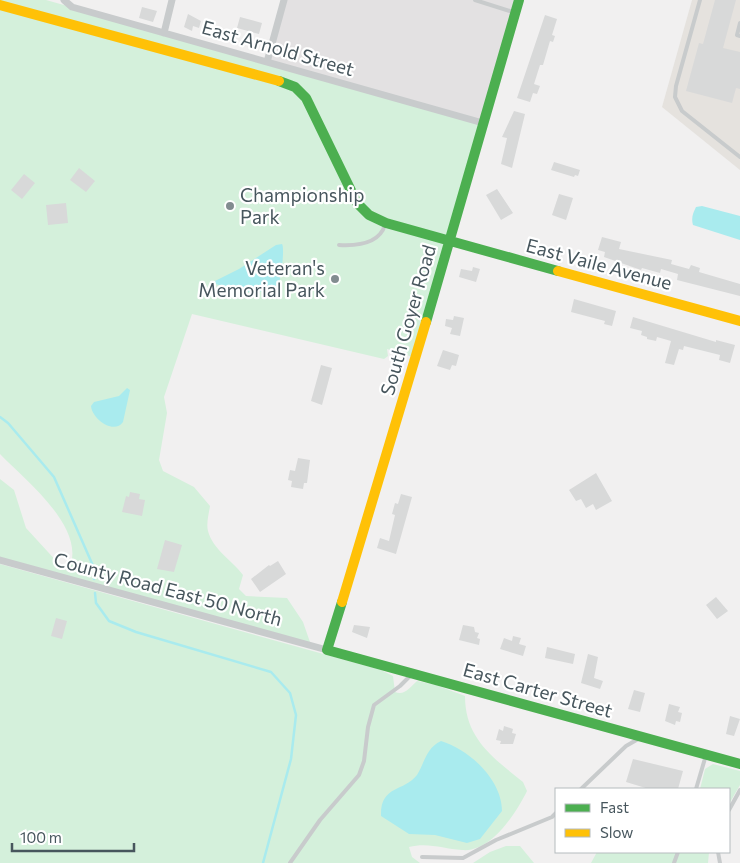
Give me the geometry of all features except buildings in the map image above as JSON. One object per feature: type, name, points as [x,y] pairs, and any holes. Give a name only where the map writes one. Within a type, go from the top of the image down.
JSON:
[{"type":"street","points":[[164,33],[172,0]]},
{"type":"street","points":[[267,62],[284,0]]},
{"type":"street","name":"South Goyer Road","points":[[327,650],[519,0]]},
{"type":"street","name":"East Arnold Street","points":[[65,1],[72,8],[483,122]]},
{"type":"street","name":"East Vaile Avenue","points":[[0,5],[267,76],[295,87],[306,98],[361,208],[369,216],[386,223],[449,241],[740,321]]},
{"type":"street","name":"County Road East 50 North","points":[[0,560],[327,650]]},
{"type":"street","name":"East Carter Street","points":[[327,650],[740,764]]},
{"type":"lane","points":[[475,0],[516,13]]},
{"type":"lane","points":[[700,0],[675,97],[682,111],[740,157]]},
{"type":"lane","points":[[740,23],[737,35],[740,36]]},
{"type":"lane","points":[[339,246],[354,246],[375,239],[383,232],[386,223]]},
{"type":"lane","points":[[290,863],[320,820],[359,775],[364,761],[368,728],[374,705],[400,686],[412,673]]},
{"type":"lane","points":[[582,788],[626,746],[642,737]]},
{"type":"lane","points":[[696,788],[706,755]]},
{"type":"lane","points":[[730,808],[740,790]]},
{"type":"lane","points":[[422,857],[452,861],[463,858],[496,840],[552,817],[555,814]]},
{"type":"shaded area","points":[[285,0],[519,0],[483,123],[267,62]]},
{"type":"shaded area","points":[[692,0],[740,0],[740,170],[662,107]]},
{"type":"green space","name":"Championship Park","points":[[0,0],[46,0],[483,123],[416,358],[387,349],[388,356],[384,359],[192,314],[164,397],[167,413],[159,460],[163,471],[194,487],[210,506],[207,522],[210,538],[243,575],[239,589],[246,596],[287,598],[303,622],[311,645],[0,560],[0,479],[14,490],[26,528],[59,564],[71,564],[72,549],[68,534],[60,518],[36,490],[0,454]]},
{"type":"green space","points":[[0,564],[381,670],[393,676],[395,692],[405,692],[417,681],[436,685],[465,696],[466,711],[475,735],[491,755],[523,782],[527,791],[501,830],[483,845],[473,849],[462,850],[429,845],[409,847],[412,857],[420,863],[0,863]]},
{"type":"green space","points":[[713,764],[740,771],[740,785],[730,802],[730,788],[700,788],[705,769]]},
{"type":"green space","points":[[506,846],[520,846],[534,863],[473,863],[490,852]]},
{"type":"green space","points":[[596,853],[709,853],[708,863],[591,863]]},
{"type":"water","points":[[702,206],[740,216],[740,240],[693,225],[693,213],[696,207]]},
{"type":"water","points":[[282,244],[282,266],[277,287],[270,290],[247,292],[216,284],[215,281],[239,269],[276,245]]},
{"type":"water","points":[[127,388],[130,390],[123,422],[119,426],[114,427],[104,424],[95,416],[91,406],[94,402],[119,396]]},
{"type":"water","points":[[441,741],[463,751],[473,759],[497,788],[501,799],[502,811],[480,839],[467,843],[435,835],[409,834],[381,816],[384,799],[417,775],[429,751]]},
{"type":"waterway","points":[[0,417],[8,423],[54,477],[94,568],[94,579]]},
{"type":"waterway","points":[[95,593],[96,603],[109,621],[136,632],[271,672],[290,693],[296,715],[291,759],[263,863]]},
{"type":"traffic: fast","points":[[426,322],[519,0]]},
{"type":"traffic: fast","points":[[279,81],[295,87],[306,98],[357,203],[369,215],[386,223],[558,271]]},
{"type":"traffic: fast","points":[[342,602],[327,650],[740,764]]},
{"type":"traffic: slow","points":[[0,5],[279,81]]},
{"type":"traffic: slow","points":[[558,271],[740,321]]},
{"type":"traffic: slow","points":[[342,602],[426,322]]},
{"type":"place","name":"Championship Park","points":[[230,206]]},
{"type":"place","name":"Veteran's Memorial Park","points":[[335,279]]}]
